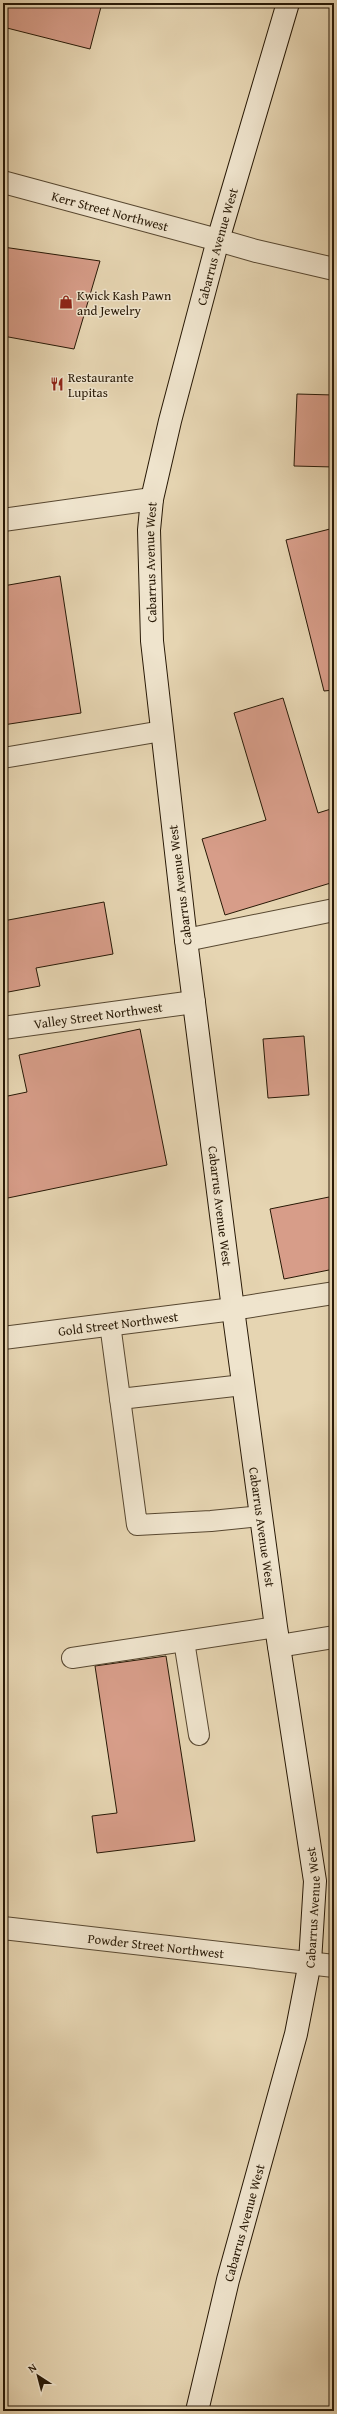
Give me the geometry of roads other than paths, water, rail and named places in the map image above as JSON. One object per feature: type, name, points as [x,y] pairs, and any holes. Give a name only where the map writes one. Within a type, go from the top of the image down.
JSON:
[{"type":"main road","name":"Cabarrus Avenue West","points":[[197,2411],[228,2280],[296,2034],[310,1962],[315,1880],[277,1637],[232,1309],[186,940],[152,641],[149,530],[152,499],[170,421],[218,240],[290,7]]},
{"type":"main road","name":"Kerr Street Northwest","points":[[3,182],[218,240],[334,269]]},
{"type":"main road","points":[[3,520],[152,499]]},
{"type":"main road","points":[[186,940],[334,910]]},
{"type":"main road","name":"Valley Street Northwest","points":[[3,1028],[194,1002]]},
{"type":"main road","name":"Gold Street Northwest","points":[[3,1338],[232,1309],[334,1293]]},
{"type":"main road","points":[[277,1637],[334,1636]]},
{"type":"main road","name":"Powder Street Northwest","points":[[3,1928],[310,1962],[334,1966]]},
{"type":"lane","points":[[3,758],[162,730]]},
{"type":"lane","points":[[110,1324],[137,1524],[211,1521],[261,1516]]},
{"type":"lane","points":[[120,1399],[243,1385]]},
{"type":"lane","points":[[72,1658],[184,1641],[277,1637]]},
{"type":"lane","points":[[184,1641],[199,1735]]},
{"type":"place","name":"Kwick Kash Pawn and Jewelry","points":[[66,302]]},
{"type":"place","name":"Restaurante Lupitas","points":[[57,384]]}]
